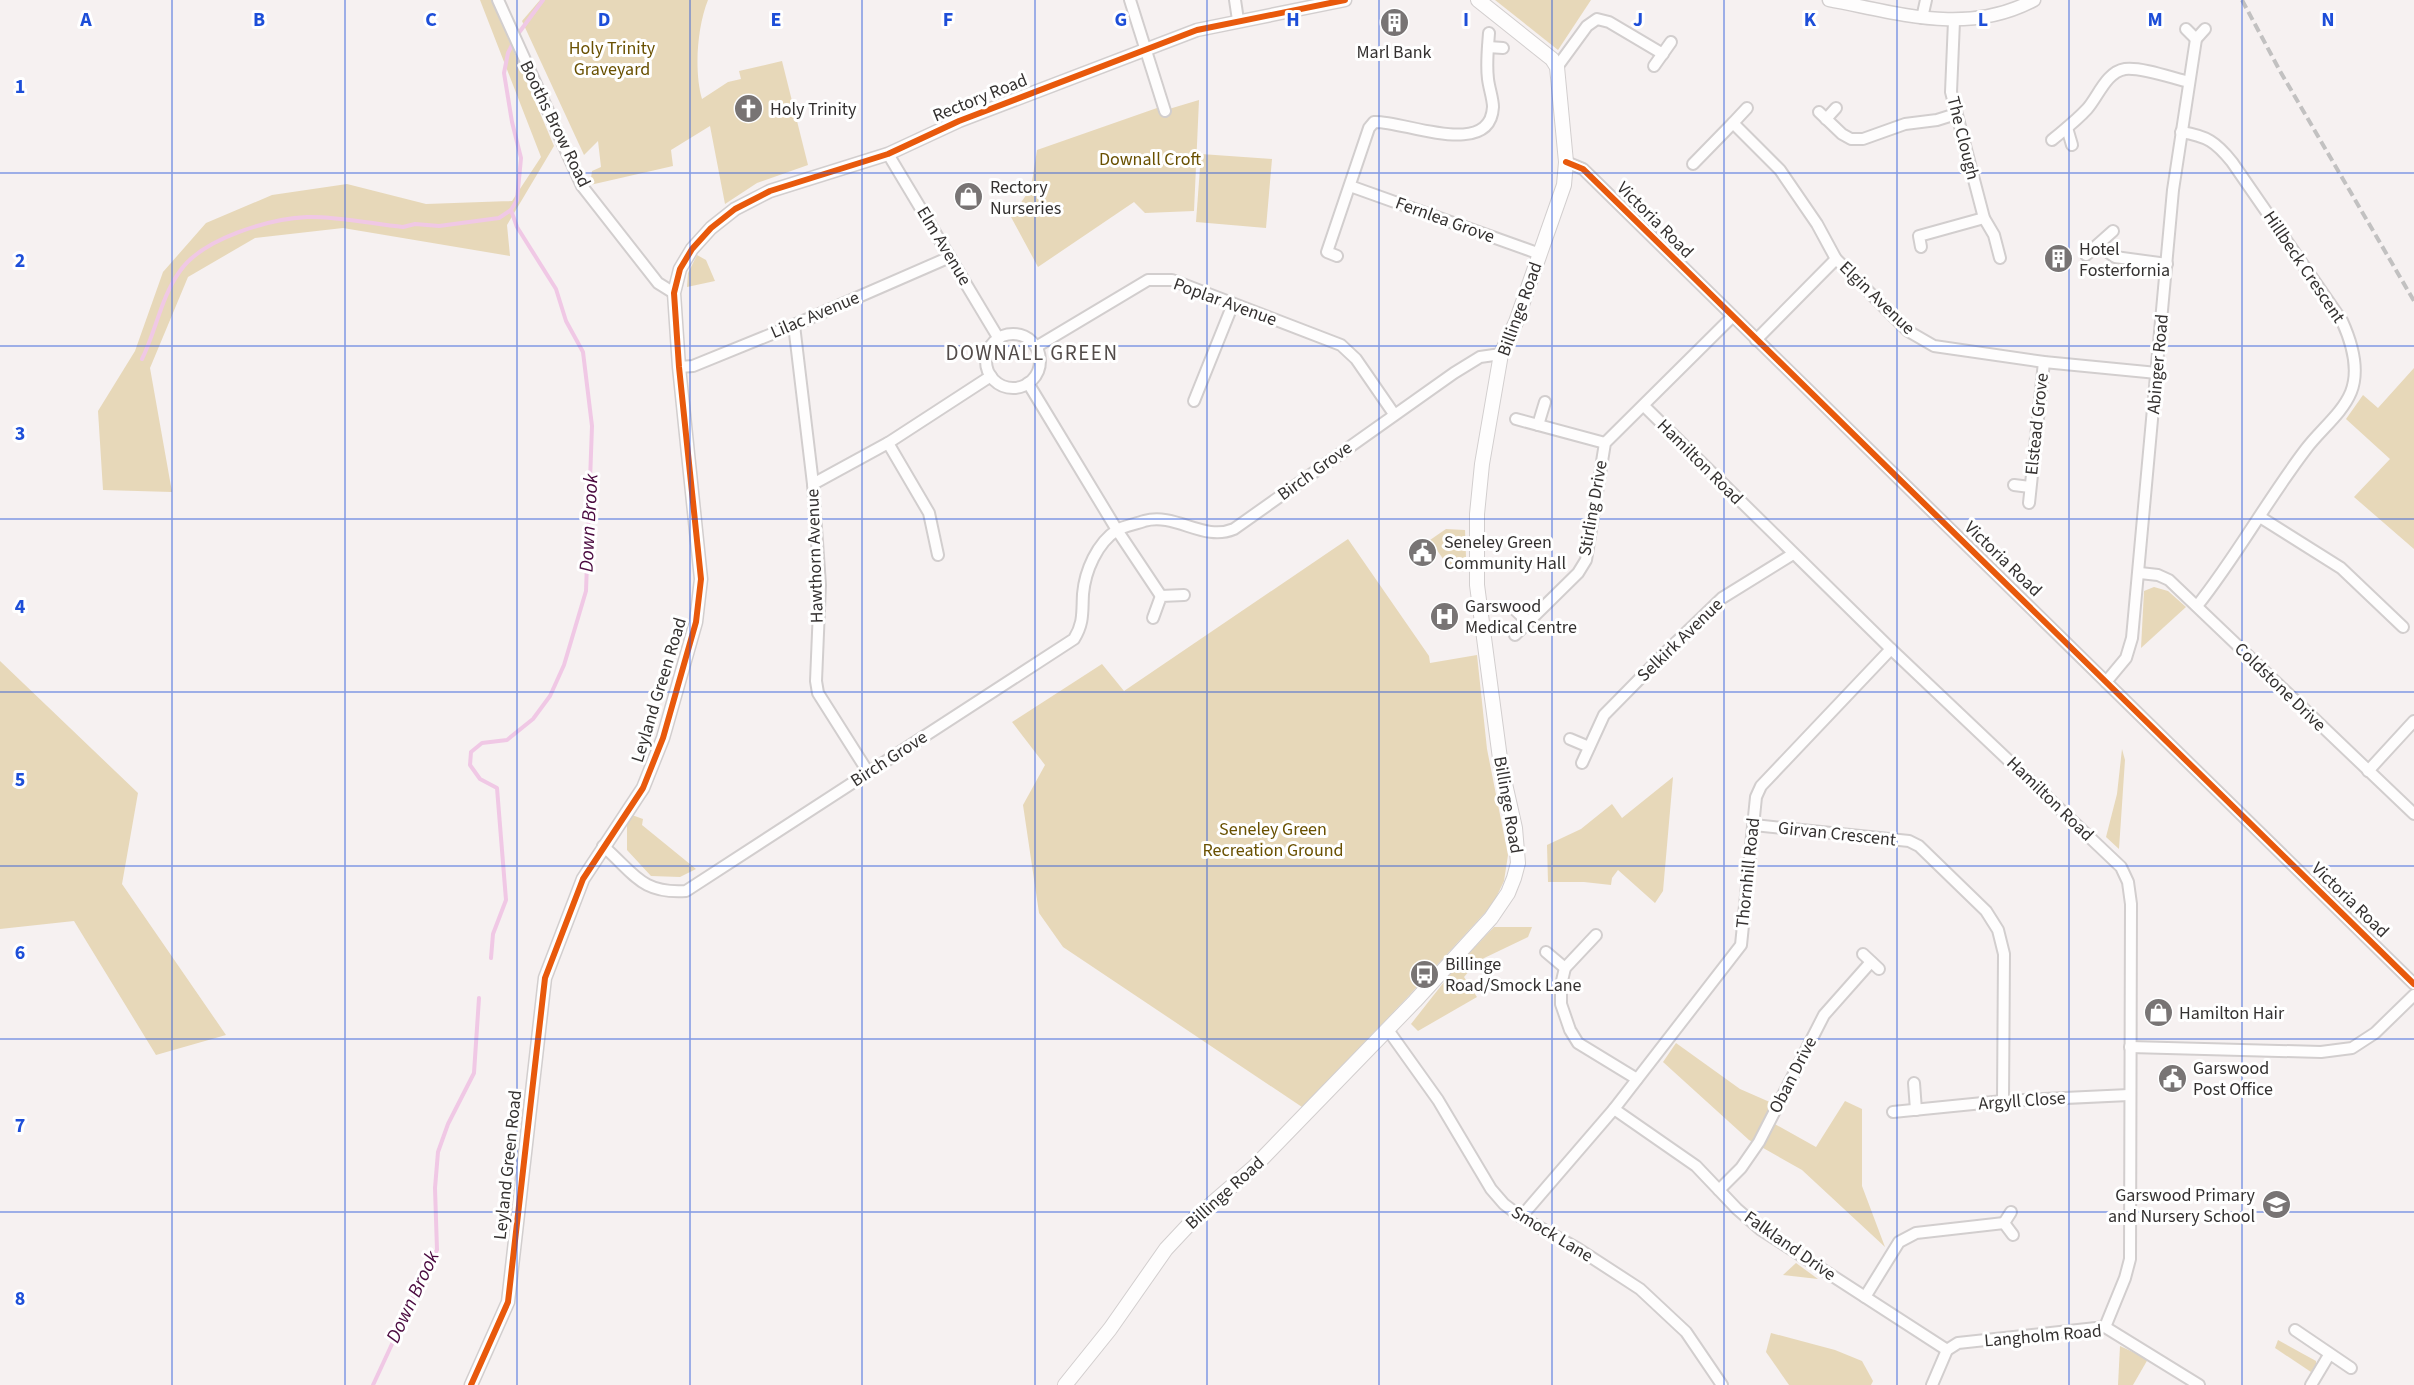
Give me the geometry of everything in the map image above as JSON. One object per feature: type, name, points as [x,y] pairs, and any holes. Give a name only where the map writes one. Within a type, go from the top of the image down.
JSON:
[{"type":"main road","points":[[1478,0],[1552,59],[1557,67]]},
{"type":"main road","name":"Billinge Road","points":[[1065,1385],[1110,1329],[1166,1249],[1195,1218],[1254,1167],[1388,1030],[1491,918],[1508,893],[1518,863],[1515,828],[1501,766],[1477,585],[1478,494],[1501,354],[1516,322],[1564,186],[1566,162],[1557,67]]},
{"type":"street","name":"Booths Brow Road","points":[[498,0],[582,186],[658,283],[674,293]]},
{"type":"street","points":[[1130,0],[1165,111]]},
{"type":"street","points":[[1235,0],[1238,20]]},
{"type":"street","name":"Rectory Road","points":[[674,293],[680,269],[692,249],[711,228],[735,209],[770,191],[888,154],[959,121],[1197,30],[1345,0]]},
{"type":"street","points":[[1829,0],[1922,18],[1954,21],[2000,15],[2034,0]]},
{"type":"street","points":[[1922,18],[1926,0]]},
{"type":"street","points":[[1557,67],[1587,26],[1597,19],[1609,22],[1663,54]]},
{"type":"street","name":"The Clough","points":[[1954,21],[1950,70],[1951,92],[1984,218],[1994,235],[2000,258]]},
{"type":"street","points":[[2186,29],[2196,39],[2205,29]]},
{"type":"street","points":[[1337,256],[1327,252],[1369,128],[1374,122],[1382,121],[1408,129],[1471,134],[1483,129],[1490,120],[1493,106],[1488,76],[1489,33]]},
{"type":"street","name":"Abinger Road","points":[[2106,682],[2126,658],[2131,647],[2140,573],[2181,132],[2196,39]]},
{"type":"street","points":[[1654,66],[1671,42]]},
{"type":"street","points":[[1488,47],[1503,48]]},
{"type":"street","points":[[2052,140],[2086,110],[2106,82],[2121,71],[2133,70],[2189,82]]},
{"type":"street","points":[[1693,164],[1747,108]]},
{"type":"street","points":[[1836,108],[1822,115],[1842,134],[1851,139],[1863,138],[1905,124],[1936,120],[1956,114]]},
{"type":"street","name":"Elgin Avenue","points":[[1733,123],[1787,179],[1836,259],[1908,331],[1934,346],[2044,362],[2157,373]]},
{"type":"street","points":[[2067,128],[2072,145]]},
{"type":"street","name":"Hillbeck Crescent","points":[[2181,132],[2200,135],[2218,144],[2232,162],[2342,321],[2355,357],[2351,392],[2338,412],[2307,447],[2197,606]]},
{"type":"street","name":"Elm Avenue","points":[[888,154],[999,339]]},
{"type":"street","name":"Victoria Road","points":[[1566,162],[1583,169],[2414,984]]},
{"type":"street","name":"Fernlea Grove","points":[[1350,186],[1540,254]]},
{"type":"street","points":[[1916,240],[1984,218]]},
{"type":"street","points":[[2086,255],[2113,231]]},
{"type":"street","points":[[2098,245],[2115,257],[2167,264]]},
{"type":"street","name":"Lilac Avenue","points":[[679,367],[693,366],[950,257]]},
{"type":"street","points":[[1756,340],[1836,259]]},
{"type":"street","name":"Poplar Avenue","points":[[1036,347],[1148,280],[1172,280],[1341,345],[1356,359],[1394,414]]},
{"type":"street","name":"Leyland Green Road","points":[[471,1385],[508,1302],[545,978],[583,879],[643,788],[663,738],[696,622],[701,579],[679,367],[674,293]]},
{"type":"street","points":[[1194,401],[1233,304]]},
{"type":"street","name":"Stirling Drive","points":[[1515,635],[1578,573],[1586,560],[1605,443],[1732,317]]},
{"type":"street","name":"Hawthorn Avenue","points":[[794,325],[813,484],[820,585],[816,681],[818,693],[868,772]]},
{"type":"street","points":[[1007,336],[1023,336],[1036,347],[1040,363],[1034,378],[1029,383],[1012,388],[1004,387],[991,376],[987,360],[988,352],[999,339],[1007,336]]},
{"type":"street","name":"Birch Grove","points":[[603,846],[646,886],[660,892],[686,891],[1074,639],[1081,628],[1084,616],[1083,596],[1087,572],[1104,543],[1117,530],[1148,520],[1160,519],[1180,522],[1213,534],[1234,529],[1394,414],[1480,357],[1501,354]]},
{"type":"street","name":"Elstead Grove","points":[[2029,503],[2044,362]]},
{"type":"street","points":[[813,484],[888,443],[991,376]]},
{"type":"street","points":[[1029,383],[1117,530],[1161,596]]},
{"type":"street","points":[[1538,425],[1545,402]]},
{"type":"street","name":"Hamilton Road","points":[[1644,406],[1891,649],[2121,867],[2128,882],[2131,904],[2130,1259],[2125,1278],[2105,1327]]},
{"type":"street","points":[[1516,419],[1605,443]]},
{"type":"street","points":[[888,443],[929,513],[938,555]]},
{"type":"street","name":"Elstead Grove","points":[[2014,485],[2031,487]]},
{"type":"street","points":[[2260,517],[2341,568],[2403,627]]},
{"type":"street","name":"Selkirk Avenue","points":[[1582,763],[1604,715],[1722,598],[1793,554]]},
{"type":"street","name":"Coldstone Drive","points":[[2140,573],[2158,575],[2169,580],[2414,814]]},
{"type":"street","points":[[1161,596],[1184,595]]},
{"type":"street","points":[[1154,618],[1161,596]]},
{"type":"street","points":[[1513,608],[1528,622]]},
{"type":"street","points":[[2384,626],[2392,617]]},
{"type":"street","name":"Thornhill Road","points":[[1521,1217],[1614,1109],[1741,945],[1756,797],[1761,786],[1891,649]]},
{"type":"street","points":[[2368,771],[2414,721]]},
{"type":"street","points":[[1570,739],[1589,747]]},
{"type":"street","name":"Girvan Crescent","points":[[1754,825],[1909,841],[1919,846],[1986,911],[1998,930],[2004,954],[2003,1101]]},
{"type":"street","points":[[1596,935],[1565,968],[1561,985],[1561,1004],[1570,1030],[1578,1043],[1637,1079]]},
{"type":"street","points":[[1546,952],[1565,968]]},
{"type":"street","name":"Oban Drive","points":[[1719,1190],[1741,1168],[1759,1142],[1824,1015],[1871,962]]},
{"type":"street","points":[[2130,1047],[2320,1052],[2352,1048],[2375,1032],[2414,995]]},
{"type":"street","name":"Smock Lane","points":[[1388,1030],[1438,1100],[1491,1190],[1521,1217],[1578,1248],[1640,1289],[1686,1332],[1722,1385]]},
{"type":"street","points":[[1914,1083],[1916,1110]]},
{"type":"street","name":"Argyll Close","points":[[1893,1112],[2003,1101],[2129,1095]]},
{"type":"street","name":"Falkland Drive","points":[[1614,1109],[1696,1166],[1760,1229],[1947,1350]]},
{"type":"street","points":[[2004,1223],[2011,1212]]},
{"type":"street","points":[[1865,1297],[1899,1242],[1916,1233],[2004,1223]]},
{"type":"street","points":[[2004,1223],[2013,1234]]},
{"type":"street","name":"Langholm Road","points":[[1947,1350],[1958,1343],[2105,1327],[2199,1385]]},
{"type":"street","points":[[2295,1330],[2351,1368]]},
{"type":"street","points":[[1932,1385],[1947,1350]]},
{"type":"street","points":[[2311,1385],[2329,1355]]},
{"type":"green space","points":[[480,0],[492,0],[554,146],[507,225],[510,256],[343,228],[255,238],[188,277],[150,368],[172,492],[103,490],[98,411],[135,351],[163,272],[206,223],[272,195],[347,184],[426,204],[512,201],[541,157]]},
{"type":"green space","name":"Holy Trinity Graveyard","points":[[540,0],[708,0],[701,23],[697,63],[702,99],[728,82],[741,79],[739,71],[782,61],[808,165],[757,183],[725,204],[710,126],[671,150],[673,166],[590,185],[592,171],[601,167],[598,141],[584,155],[522,21]]},
{"type":"green space","points":[[1495,0],[1591,0],[1558,50]]},
{"type":"green space","name":"Downall Croft","points":[[1199,100],[1194,211],[1145,213],[1134,202],[1038,267],[1011,217],[1031,188],[1037,150],[1157,108],[1159,112]]},
{"type":"green space","points":[[1201,154],[1272,159],[1266,228],[1196,222]]},
{"type":"green space","points":[[697,255],[706,260],[715,281],[687,287],[688,273]]},
{"type":"green space","points":[[2414,368],[2414,549],[2354,497],[2390,459],[2346,419],[2363,395],[2378,408]]},
{"type":"green space","points":[[1446,529],[1465,530],[1466,557],[1450,569],[1430,540]]},
{"type":"green space","name":"Seneley Green Recreation Ground","points":[[1348,539],[1429,656],[1430,663],[1477,655],[1487,749],[1508,855],[1504,881],[1493,904],[1302,1107],[1063,947],[1039,913],[1023,805],[1045,765],[1012,722],[1102,664],[1124,691]]},
{"type":"green space","points":[[2154,587],[2168,591],[2186,607],[2141,648],[2144,591]]},
{"type":"green space","points":[[0,661],[138,793],[122,884],[226,1035],[156,1055],[74,921],[0,929]]},
{"type":"green space","points":[[2122,749],[2125,760],[2119,849],[2106,837],[2117,794]]},
{"type":"green space","points":[[1673,777],[1663,891],[1655,903],[1618,870],[1612,878],[1611,885],[1548,882],[1547,845],[1581,829],[1612,804],[1622,818]]},
{"type":"green space","points":[[632,815],[643,819],[642,825],[696,869],[680,877],[651,876],[627,850],[627,822]]},
{"type":"green space","points":[[1494,927],[1532,927],[1528,937],[1478,961],[1464,977],[1477,997],[1418,1031],[1411,1024],[1455,968]]},
{"type":"green space","points":[[1676,1043],[1740,1089],[1781,1107],[1773,1123],[1816,1147],[1845,1101],[1862,1109],[1862,1186],[1885,1247],[1802,1170],[1749,1140],[1663,1062]]},
{"type":"green space","points":[[1796,1263],[1818,1279],[1783,1275]]},
{"type":"green space","points":[[1771,1333],[1835,1350],[1862,1361],[1873,1381],[1871,1385],[1789,1385],[1766,1352]]},
{"type":"green space","points":[[2278,1340],[2316,1361],[2311,1372],[2275,1348]]},
{"type":"green space","points":[[2120,1346],[2148,1359],[2133,1385],[2118,1385]]},
{"type":"waterway","name":"Down Brook","points":[[518,34],[543,0]]},
{"type":"waterway","name":"Down Brook","points":[[491,958],[493,934],[506,900],[497,788],[480,779],[470,765],[471,752],[482,743],[507,740],[533,719],[550,696],[564,665],[586,591],[592,426],[583,352],[566,321],[556,289],[517,227],[511,210],[517,200],[521,158],[504,73],[508,53],[513,43]]},
{"type":"waterway","points":[[142,359],[163,303],[180,271],[204,249],[238,232],[274,222],[307,217],[403,227],[415,224],[439,226],[499,218],[511,210]]},
{"type":"waterway","name":"Down Brook","points":[[373,1385],[419,1281],[437,1250],[435,1188],[438,1152],[448,1124],[474,1073],[479,998]]},
{"type":"railway","points":[[2242,0],[2280,71],[2414,301]]},
{"type":"cycle path","points":[[471,1385],[508,1302],[545,978],[583,879],[643,788],[663,738],[696,622],[701,579],[679,367],[674,293],[680,269],[692,249],[711,228],[735,209],[770,191],[888,154],[959,121],[1197,30],[1345,0]]},
{"type":"cycle path","points":[[1566,162],[1583,169],[2414,984]]},
{"type":"place","name":"Marl Bank","points":[[1394,23]]},
{"type":"place","name":"Holy Trinity","points":[[749,109]]},
{"type":"place","name":"Rectory Nurseries","points":[[969,197]]},
{"type":"place","name":"Hotel Fosterfornia","points":[[2058,259]]},
{"type":"place","name":"Seneley Green Community Hall","points":[[1423,552]]},
{"type":"place","name":"Garswood Medical Centre","points":[[1444,616]]},
{"type":"place","name":"Billinge Road/Smock Lane","points":[[1424,974]]},
{"type":"place","name":"Hamilton Hair","points":[[2158,1013]]},
{"type":"place","name":"Garswood Post Office","points":[[2172,1078]]},
{"type":"place","name":"Garswood Primary and Nursery School","points":[[2276,1205]]},
{"type":"district","name":"DOWNALL GREEN","points":[[1032,353]]}]
